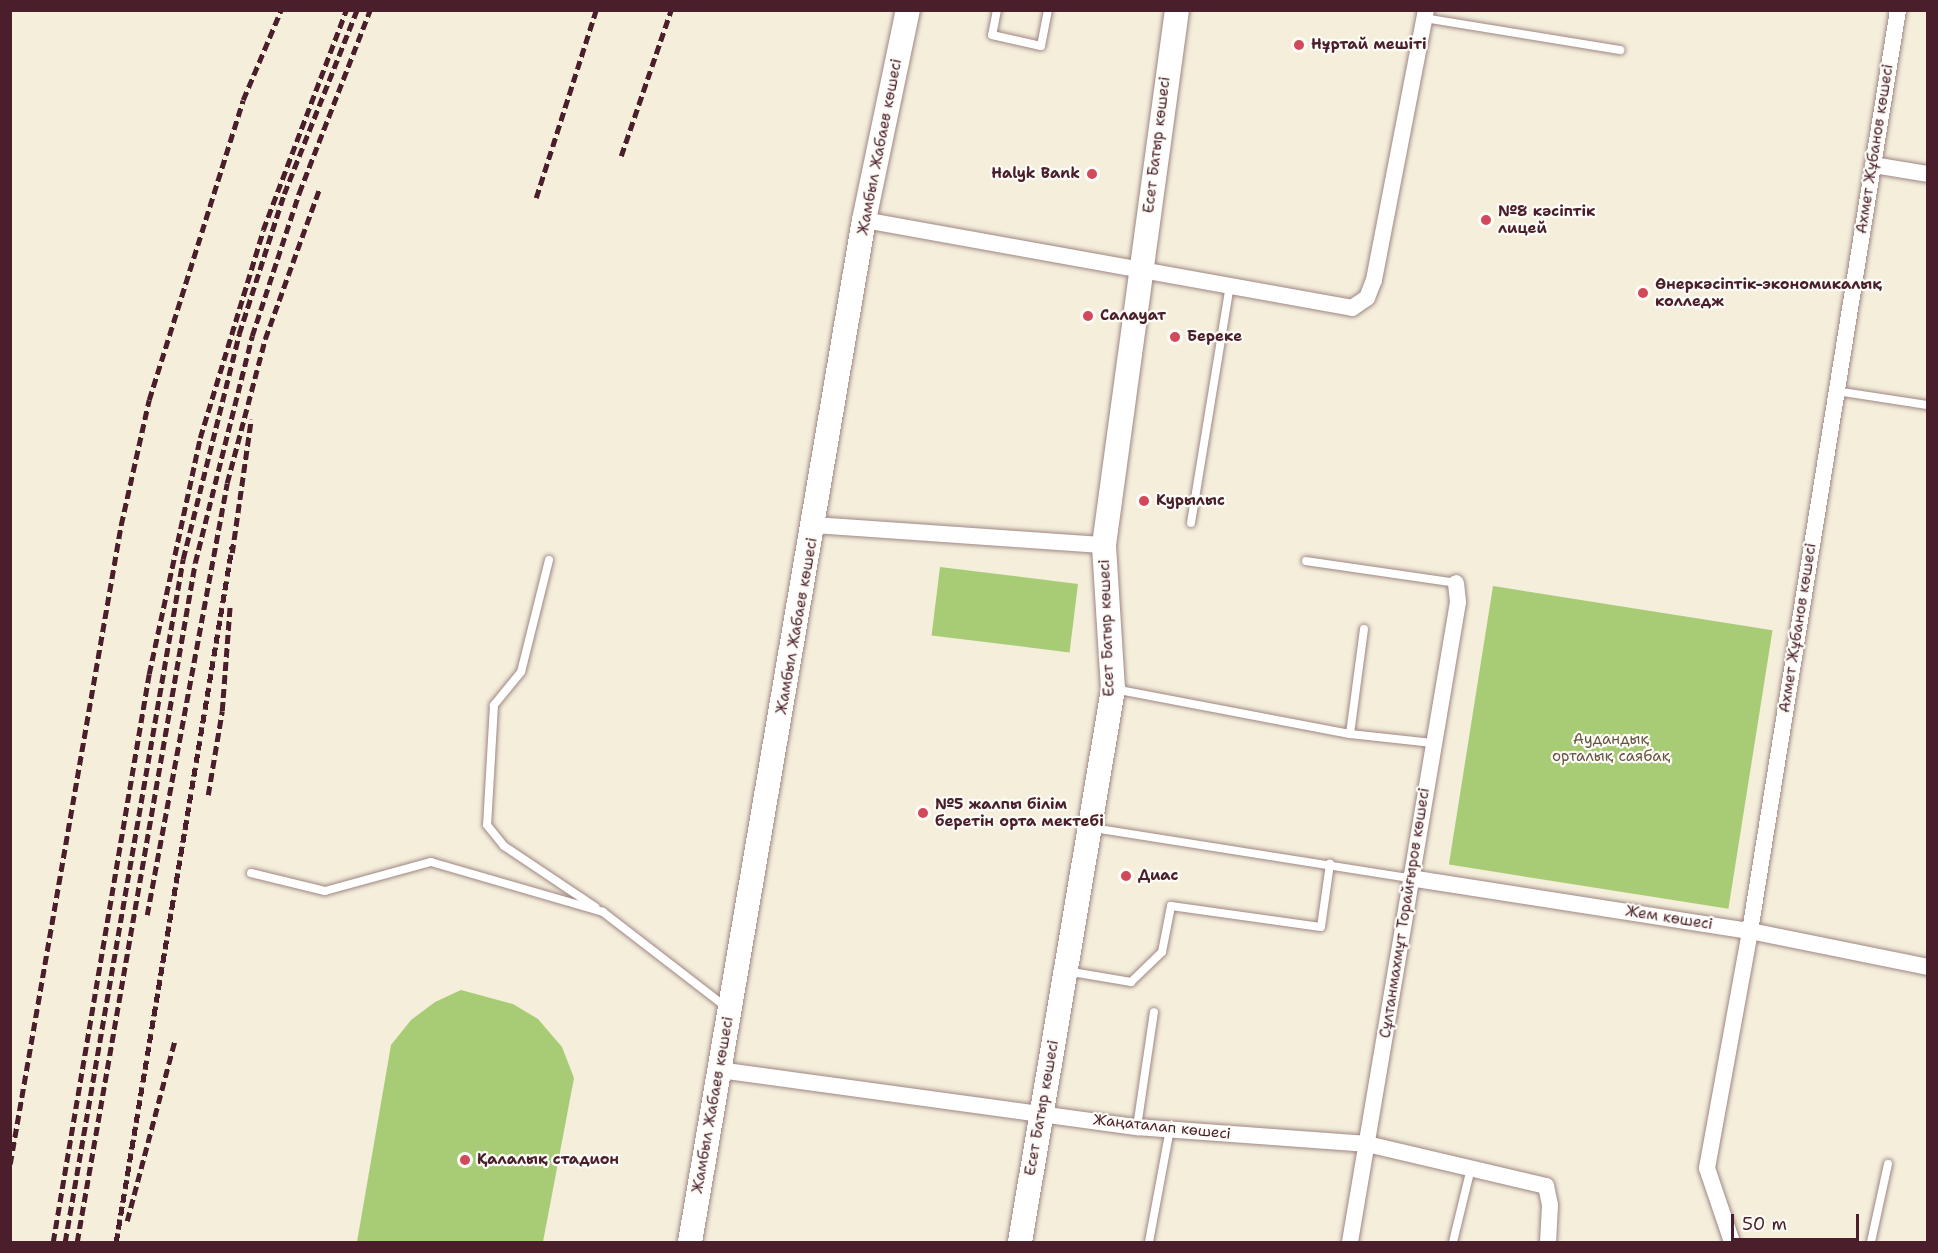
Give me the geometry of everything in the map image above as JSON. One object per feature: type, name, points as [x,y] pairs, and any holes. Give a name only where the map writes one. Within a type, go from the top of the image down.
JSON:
[{"type":"street","name":"Жамбыл Жабаев көшесі","points":[[690,1242],[814,525],[864,220],[908,10]]},
{"type":"street","name":"Есет Батыр көшесі","points":[[1020,1242],[1113,689],[1104,545],[1177,10]]},
{"type":"street","name":"Ахмет Жұбанов көшесі","points":[[1732,1242],[1707,1168],[1750,931],[1898,10]]},
{"type":"street","points":[[864,220],[1352,308],[1367,298],[1374,280],[1425,14]]},
{"type":"street","points":[[1873,165],[1928,174]]},
{"type":"street","points":[[814,525],[1104,545]]},
{"type":"street","name":"Сұлтанмахмұт Торайғыров көшесі","points":[[1350,1242],[1458,602],[1456,583]]},
{"type":"street","name":"Жем көшесі","points":[[1410,878],[1750,931],[1928,968]]},
{"type":"street","name":"Жаңаталап көшесі","points":[[719,1070],[1137,1127],[1367,1144],[1546,1186],[1550,1205],[1548,1242]]},
{"type":"lane","points":[[997,10],[992,35],[1041,45],[1048,10]]},
{"type":"lane","points":[[1425,14],[1620,50]]},
{"type":"lane","points":[[1191,523],[1230,286]]},
{"type":"lane","points":[[1836,391],[1928,405]]},
{"type":"lane","points":[[549,560],[521,672],[494,705],[487,825],[504,846],[603,912],[730,1010]]},
{"type":"lane","points":[[1306,561],[1456,583]]},
{"type":"lane","points":[[1350,734],[1364,629]]},
{"type":"lane","points":[[1113,689],[1350,734],[1433,743]]},
{"type":"lane","points":[[1089,828],[1410,878]]},
{"type":"lane","points":[[251,873],[325,891],[431,862],[603,912]]},
{"type":"lane","points":[[1065,971],[1131,982],[1162,952],[1171,906],[1321,927],[1330,864]]},
{"type":"lane","points":[[1137,1127],[1154,1012]]},
{"type":"lane","points":[[1149,1242],[1170,1130]]},
{"type":"lane","points":[[1871,1242],[1888,1164]]},
{"type":"lane","points":[[1453,1242],[1471,1168]]},
{"type":"green space","points":[[940,567],[1078,584],[1070,652],[932,635]]},
{"type":"green space","name":"Аудандық орталық саябақ","points":[[1493,586],[1773,630],[1728,909],[1449,865]]},
{"type":"green space","name":"Қалалық стадион","points":[[461,990],[513,1004],[538,1019],[562,1047],[574,1078],[543,1242],[357,1242],[391,1045],[411,1020],[435,1002]]},
{"type":"railway","points":[[10,1164],[121,525],[149,400],[243,100],[281,10]]},
{"type":"railway","points":[[53,1242],[149,674],[200,438],[263,230],[346,10]]},
{"type":"railway","points":[[65,1242],[183,559],[239,334],[284,194],[357,10]]},
{"type":"railway","points":[[77,1242],[195,563],[252,336],[299,193],[370,10]]},
{"type":"railway","points":[[536,198],[596,10]]},
{"type":"railway","points":[[621,156],[671,10]]},
{"type":"railway","points":[[147,915],[227,483],[265,339],[319,190]]},
{"type":"railway","points":[[232,553],[251,419]]},
{"type":"railway","points":[[116,1242],[232,546]]},
{"type":"railway","points":[[208,795],[222,711],[230,604]]},
{"type":"railway","points":[[127,1221],[175,1039]]},
{"type":"place","name":"Нұртай мешіті","points":[[1299,45]]},
{"type":"place","name":"Halyk Bank","points":[[1092,174]]},
{"type":"place","name":"№8 кәсіптік лицей","points":[[1486,220]]},
{"type":"place","name":"Өнеркәсіптік-экономикалық колледж","points":[[1643,293]]},
{"type":"place","name":"Салауат","points":[[1088,316]]},
{"type":"place","name":"Береке","points":[[1175,337]]},
{"type":"place","name":"Курылыс","points":[[1144,501]]},
{"type":"place","name":"№5 жалпы білім беретін орта мектебі","points":[[923,813]]},
{"type":"place","name":"Диас","points":[[1126,876]]},
{"type":"place","name":"Қалалық стадион","points":[[465,1160]]}]
